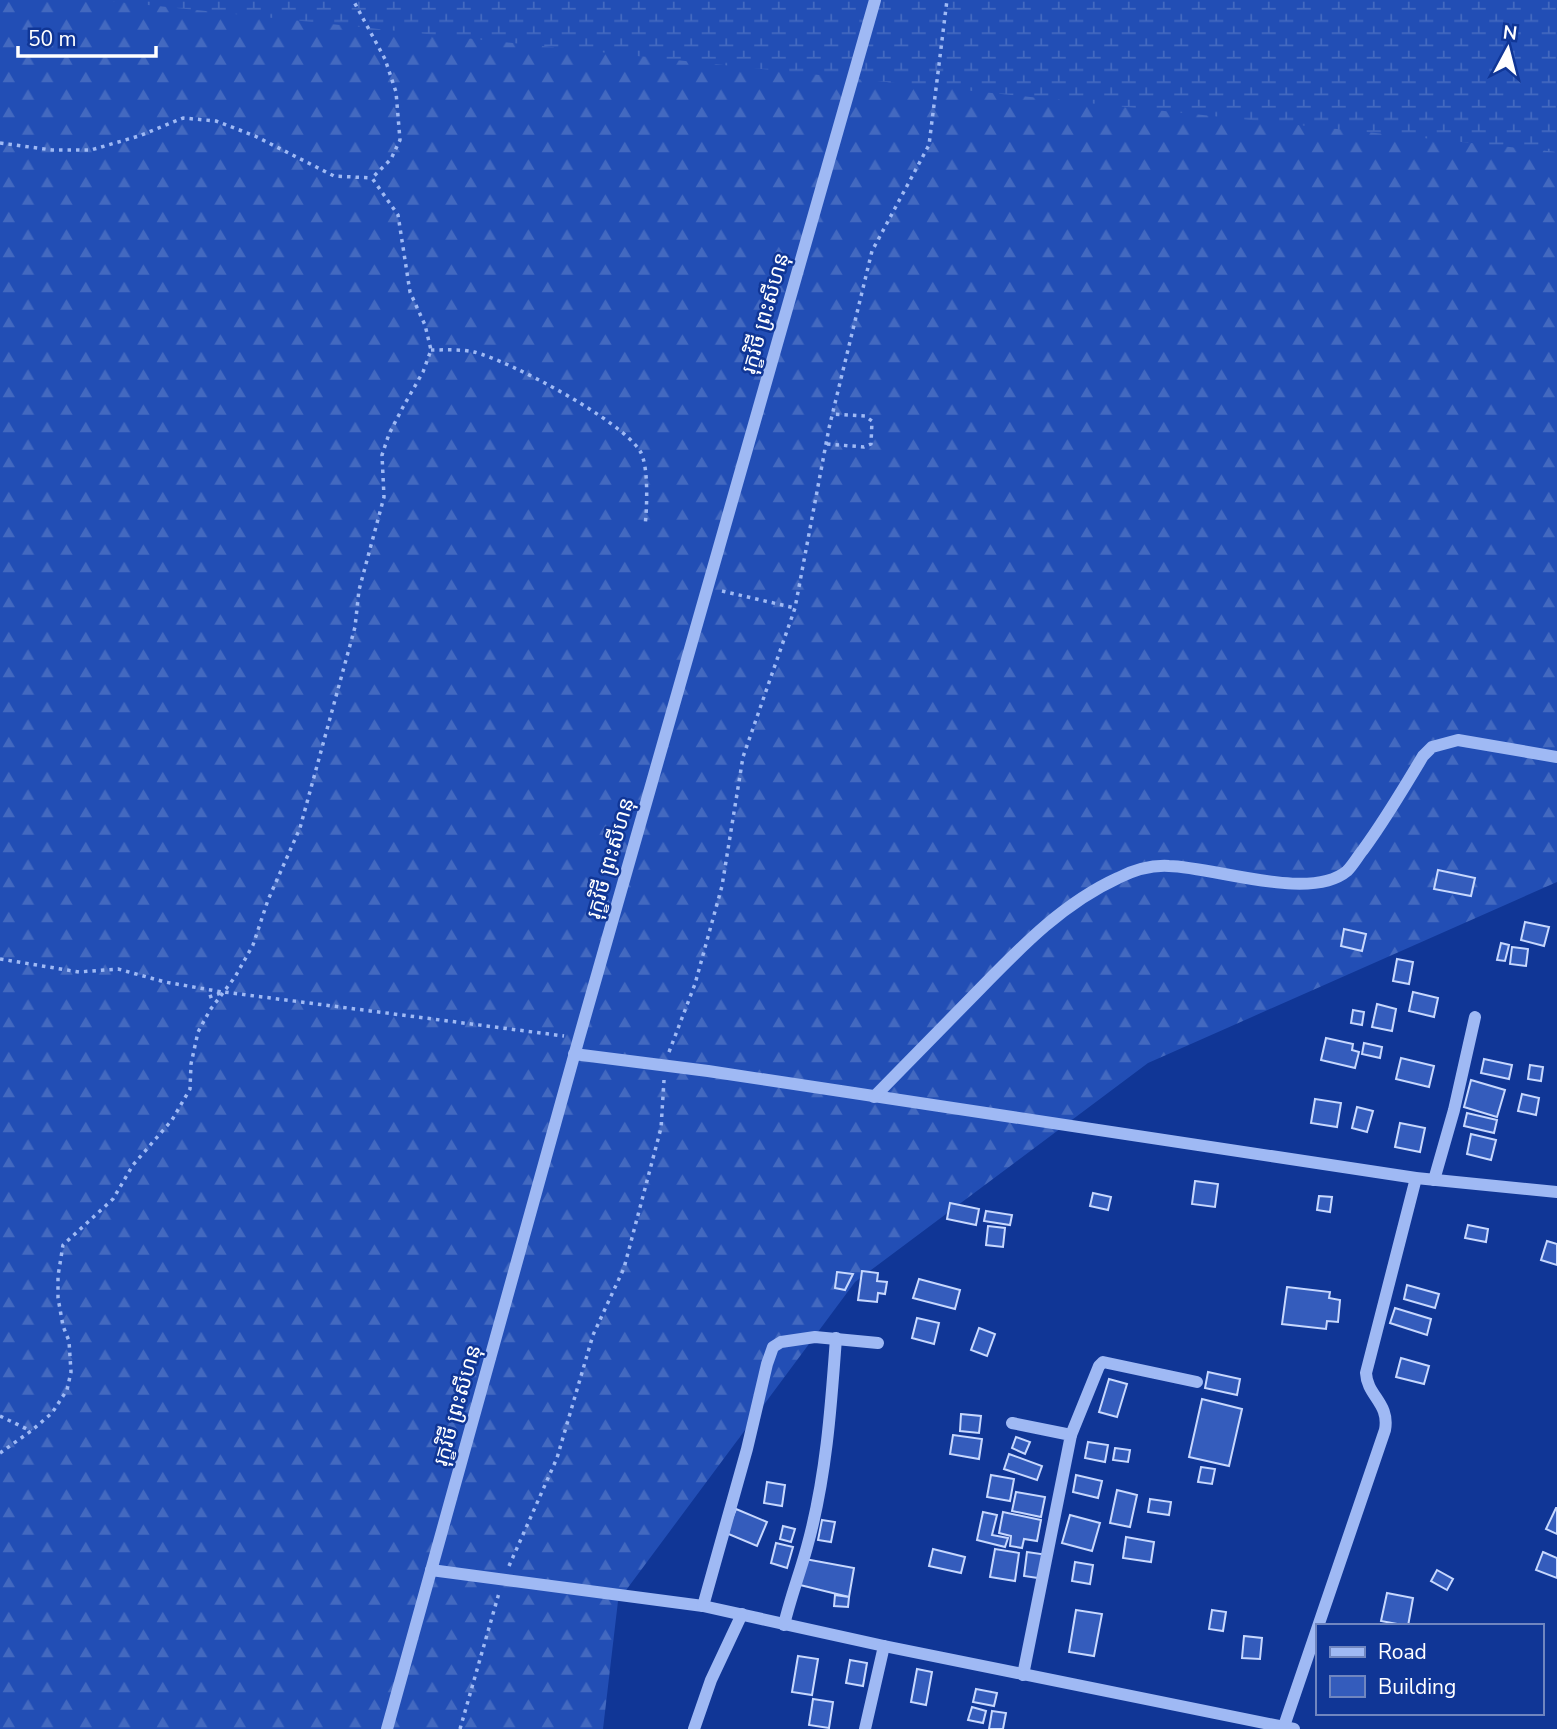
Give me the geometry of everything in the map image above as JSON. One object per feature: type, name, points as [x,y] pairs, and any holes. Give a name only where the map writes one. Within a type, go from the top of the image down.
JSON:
[{"type":"street","name":"រុក្ខវិថី ព្រះសីហនុ","points":[[387,1729],[574,1054],[875,0]]},
{"type":"street","points":[[874,1097],[1033,936],[1068,906],[1096,889],[1133,872],[1150,867],[1169,866],[1280,883],[1327,881],[1347,870],[1381,825],[1423,756],[1432,747],[1458,740],[1557,757]]},
{"type":"street","points":[[1434,1180],[1454,1110],[1475,1017]]},
{"type":"street","points":[[574,1054],[1416,1178],[1557,1192]]},
{"type":"street","points":[[1321,1624],[1385,1430],[1385,1410],[1367,1383],[1366,1373],[1416,1178]]},
{"type":"street","points":[[704,1606],[773,1347],[781,1342],[815,1337],[878,1343]]},
{"type":"street","points":[[784,1625],[793,1586],[807,1546],[830,1434],[836,1338]]},
{"type":"street","points":[[1023,1675],[1071,1435],[1099,1366],[1103,1362],[1196,1381]]},
{"type":"street","points":[[1012,1423],[1071,1435]]},
{"type":"street","points":[[431,1570],[704,1606],[884,1646],[1286,1728],[1316,1638]]},
{"type":"street","points":[[694,1729],[710,1680],[742,1614]]},
{"type":"street","points":[[865,1729],[884,1646]]},
{"type":"path","points":[[0,143],[52,150],[91,150],[139,136],[183,118],[216,121],[255,136],[334,176],[372,178],[391,159],[400,140],[396,92],[385,59],[353,0]]},
{"type":"path","points":[[460,1729],[503,1580],[557,1458],[593,1335],[624,1268],[661,1128],[665,1094],[664,1066],[695,984],[722,886],[743,757],[795,608],[833,414],[872,251],[929,145],[947,0]]},
{"type":"path","points":[[0,1453],[32,1432],[67,1390],[71,1372],[69,1340],[63,1326],[58,1298],[62,1245],[113,1199],[133,1165],[172,1120],[190,1089],[191,1064],[198,1032],[253,946],[268,900],[300,828],[355,627],[359,590],[384,497],[382,455],[431,350],[425,325],[410,292],[398,215],[372,178]]},
{"type":"path","points":[[431,350],[474,352],[549,383],[630,439],[642,453],[648,501],[645,526]]},
{"type":"path","points":[[827,444],[864,447],[871,444],[872,421],[865,416],[833,414]]},
{"type":"path","points":[[707,588],[795,608]]},
{"type":"path","points":[[0,960],[79,972],[118,969],[165,982],[224,992],[579,1038]]},
{"type":"path","points":[[209,997],[224,992]]},
{"type":"path","points":[[0,1416],[32,1432]]},
{"type":"green space","points":[[0,0],[1557,0],[1557,882],[1148,1063],[855,1282],[618,1601],[603,1729],[0,1729]]},
{"type":"green space","points":[[100,0],[1557,0],[1557,152]]},
{"type":"building","points":[[1438,870],[1475,878],[1471,896],[1434,889]]},
{"type":"building","points":[[1525,922],[1549,927],[1544,946],[1521,940]]},
{"type":"building","points":[[1344,929],[1366,934],[1362,951],[1341,946]]},
{"type":"building","points":[[1501,943],[1509,945],[1505,961],[1497,960]]},
{"type":"building","points":[[1512,947],[1528,949],[1526,966],[1510,964]]},
{"type":"building","points":[[1397,959],[1413,962],[1409,984],[1393,981]]},
{"type":"building","points":[[1413,992],[1438,998],[1434,1017],[1409,1011]]},
{"type":"building","points":[[1377,1004],[1396,1009],[1392,1031],[1372,1027]]},
{"type":"building","points":[[1353,1010],[1364,1012],[1362,1025],[1351,1023]]},
{"type":"building","points":[[1326,1038],[1353,1044],[1352,1050],[1359,1052],[1355,1068],[1321,1060]]},
{"type":"building","points":[[1364,1043],[1382,1047],[1380,1058],[1362,1054]]},
{"type":"building","points":[[1401,1058],[1434,1066],[1429,1087],[1396,1079]]},
{"type":"building","points":[[1484,1059],[1512,1065],[1509,1079],[1481,1073]]},
{"type":"building","points":[[1530,1065],[1543,1067],[1541,1081],[1528,1079]]},
{"type":"building","points":[[1471,1080],[1505,1090],[1497,1117],[1464,1107]]},
{"type":"building","points":[[1522,1094],[1539,1098],[1536,1115],[1518,1111]]},
{"type":"building","points":[[1315,1099],[1341,1103],[1337,1127],[1311,1123]]},
{"type":"building","points":[[1357,1107],[1373,1111],[1367,1132],[1352,1128]]},
{"type":"building","points":[[1467,1113],[1497,1120],[1494,1133],[1464,1126]]},
{"type":"building","points":[[1400,1123],[1425,1128],[1420,1152],[1395,1147]]},
{"type":"building","points":[[1471,1134],[1496,1140],[1491,1160],[1467,1154]]},
{"type":"building","points":[[1195,1181],[1218,1184],[1215,1207],[1192,1204]]},
{"type":"building","points":[[1093,1193],[1111,1197],[1108,1210],[1090,1206]]},
{"type":"building","points":[[1319,1196],[1332,1197],[1330,1212],[1317,1210]]},
{"type":"building","points":[[950,1203],[979,1209],[976,1225],[947,1219]]},
{"type":"building","points":[[986,1211],[1012,1215],[1010,1225],[984,1221]]},
{"type":"building","points":[[1468,1225],[1488,1229],[1486,1242],[1465,1238]]},
{"type":"building","points":[[988,1226],[1005,1228],[1003,1247],[986,1245]]},
{"type":"building","points":[[1547,1241],[1557,1244],[1557,1265],[1541,1260]]},
{"type":"building","points":[[862,1271],[878,1273],[877,1281],[887,1282],[885,1294],[878,1293],[877,1302],[858,1300]]},
{"type":"building","points":[[837,1272],[853,1274],[845,1290],[835,1288]]},
{"type":"building","points":[[919,1279],[960,1290],[955,1309],[913,1298]]},
{"type":"building","points":[[1407,1285],[1439,1294],[1435,1308],[1404,1299]]},
{"type":"building","points":[[1287,1287],[1330,1292],[1329,1298],[1340,1300],[1338,1322],[1327,1321],[1326,1329],[1282,1324]]},
{"type":"building","points":[[1395,1308],[1431,1319],[1427,1335],[1390,1323]]},
{"type":"building","points":[[917,1318],[939,1323],[934,1344],[912,1338]]},
{"type":"building","points":[[979,1328],[995,1334],[987,1356],[971,1350]]},
{"type":"building","points":[[1401,1358],[1429,1366],[1424,1384],[1396,1377]]},
{"type":"building","points":[[1208,1372],[1240,1379],[1237,1395],[1205,1388]]},
{"type":"building","points":[[1109,1379],[1127,1384],[1117,1417],[1099,1412]]},
{"type":"building","points":[[1202,1399],[1242,1409],[1229,1466],[1189,1457]]},
{"type":"building","points":[[961,1414],[981,1416],[979,1433],[960,1431]]},
{"type":"building","points":[[953,1435],[982,1439],[979,1459],[950,1454]]},
{"type":"building","points":[[1016,1437],[1030,1442],[1025,1454],[1012,1448]]},
{"type":"building","points":[[1088,1442],[1108,1445],[1105,1462],[1085,1458]]},
{"type":"building","points":[[1115,1448],[1130,1450],[1128,1462],[1113,1460]]},
{"type":"building","points":[[1009,1454],[1042,1466],[1037,1480],[1004,1469]]},
{"type":"building","points":[[1201,1467],[1215,1469],[1212,1484],[1198,1482]]},
{"type":"building","points":[[991,1475],[1014,1479],[1010,1501],[987,1497]]},
{"type":"building","points":[[1076,1475],[1102,1481],[1098,1498],[1073,1492]]},
{"type":"building","points":[[767,1482],[785,1485],[782,1506],[764,1503]]},
{"type":"building","points":[[1117,1490],[1137,1495],[1130,1527],[1110,1523]]},
{"type":"building","points":[[1016,1492],[1045,1497],[1041,1517],[1012,1511]]},
{"type":"building","points":[[1150,1499],[1171,1502],[1169,1515],[1148,1512]]},
{"type":"building","points":[[1557,1508],[1557,1534],[1546,1529]]},
{"type":"building","points":[[736,1509],[767,1522],[757,1546],[726,1533]]},
{"type":"building","points":[[983,1512],[997,1515],[992,1535],[1008,1538],[1005,1547],[977,1540]]},
{"type":"building","points":[[1003,1512],[1041,1520],[1037,1541],[1024,1539],[1022,1548],[1010,1546],[1011,1536],[999,1533]]},
{"type":"building","points":[[1070,1515],[1100,1523],[1092,1551],[1062,1543]]},
{"type":"building","points":[[822,1520],[835,1522],[831,1542],[818,1540]]},
{"type":"building","points":[[783,1526],[795,1529],[791,1542],[780,1539]]},
{"type":"building","points":[[1126,1537],[1154,1542],[1151,1562],[1123,1558]]},
{"type":"building","points":[[776,1543],[793,1547],[787,1568],[771,1563]]},
{"type":"building","points":[[933,1549],[965,1557],[961,1573],[929,1566]]},
{"type":"building","points":[[995,1549],[1019,1553],[1015,1581],[990,1577]]},
{"type":"building","points":[[1027,1552],[1048,1555],[1045,1579],[1024,1576]]},
{"type":"building","points":[[1543,1552],[1557,1558],[1557,1578],[1536,1570]]},
{"type":"building","points":[[805,1559],[854,1568],[849,1597],[800,1585]]},
{"type":"building","points":[[1075,1562],[1093,1565],[1090,1584],[1072,1581]]},
{"type":"building","points":[[1437,1570],[1453,1579],[1447,1590],[1431,1581]]},
{"type":"building","points":[[1387,1593],[1413,1598],[1408,1624],[1381,1621]]},
{"type":"building","points":[[835,1595],[849,1597],[848,1607],[834,1606]]},
{"type":"building","points":[[1076,1610],[1102,1614],[1094,1656],[1069,1652]]},
{"type":"building","points":[[1212,1610],[1226,1612],[1223,1631],[1209,1629]]},
{"type":"building","points":[[1244,1636],[1262,1638],[1260,1659],[1242,1658]]},
{"type":"building","points":[[798,1656],[818,1659],[812,1695],[792,1692]]},
{"type":"building","points":[[850,1660],[867,1663],[863,1686],[846,1683]]},
{"type":"building","points":[[917,1669],[932,1672],[926,1705],[911,1702]]},
{"type":"building","points":[[976,1689],[997,1693],[994,1706],[973,1702]]},
{"type":"building","points":[[813,1699],[833,1702],[829,1728],[809,1725]]},
{"type":"building","points":[[972,1707],[986,1711],[983,1723],[968,1720]]},
{"type":"building","points":[[992,1711],[1006,1713],[1003,1729],[989,1729]]}]
